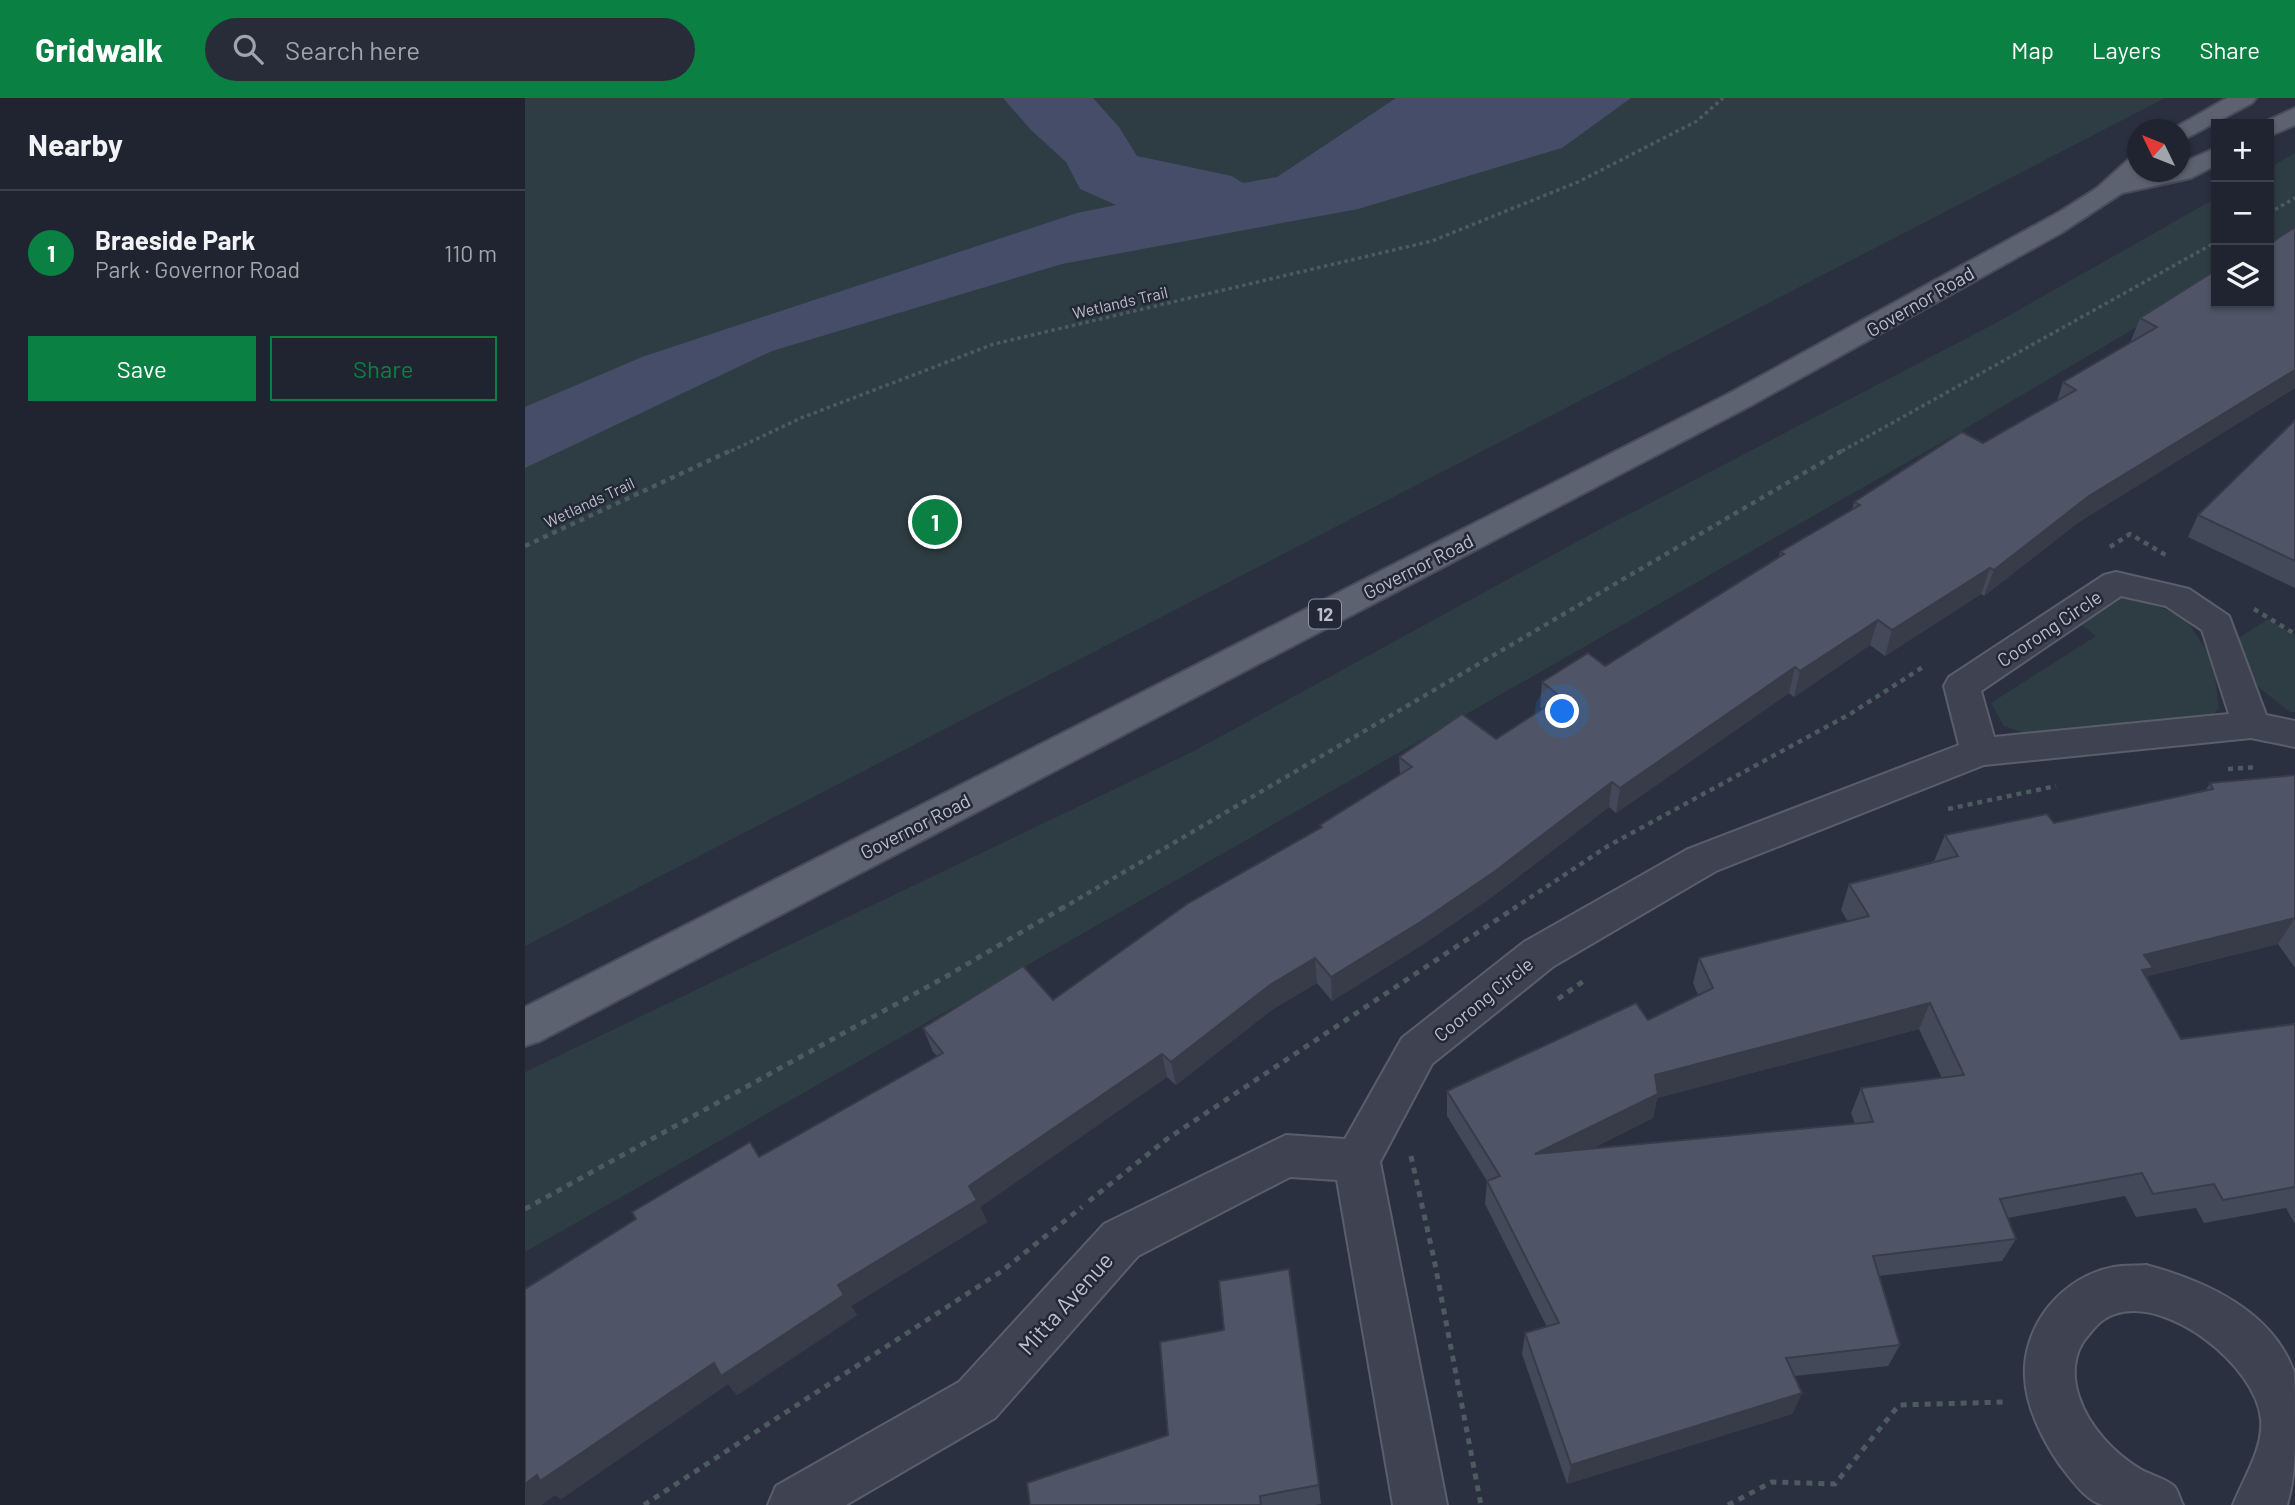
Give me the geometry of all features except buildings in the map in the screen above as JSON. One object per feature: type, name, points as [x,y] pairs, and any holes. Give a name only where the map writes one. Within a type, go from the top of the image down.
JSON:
[{"type":"main road","points":[[2190,129],[2244,98]]},
{"type":"main road","points":[[2274,126],[2295,115]]},
{"type":"main road","name":"Governor Road","points":[[2190,169],[2211,158]]},
{"type":"main road","name":"Governor Road","points":[[525,1028],[1739,400],[1864,332],[2127,177]]},
{"type":"street","name":"Coorong Circle","points":[[1980,752],[1962,686],[2116,583],[2177,597],[2217,624],[2251,725]]},
{"type":"street","name":"Coorong Circle","points":[[1357,1160],[1417,1051],[1539,954],[1702,860],[1980,752],[2251,725],[2295,734]]},
{"type":"street","name":"Mitta Avenue","points":[[795,1505],[977,1400],[1121,1240],[1286,1156],[1357,1160]]},
{"type":"street","points":[[1357,1160],[1420,1505]]},
{"type":"street","points":[[2156,1505],[2123,1491],[2092,1465],[2069,1435],[2054,1401],[2049,1368],[2055,1340],[2068,1316],[2090,1299],[2118,1289],[2151,1290],[2187,1299],[2220,1317],[2249,1343],[2272,1374],[2287,1419],[2285,1446],[2272,1471],[2260,1505]]},
{"type":"path","name":"Wetlands Trail","points":[[525,546],[801,418],[994,344],[1431,241],[1578,182],[1697,121],[1723,98]]},
{"type":"path","points":[[2274,210],[2295,198]]},
{"type":"path","points":[[525,1209],[947,976],[1886,425],[2211,245]]},
{"type":"path","points":[[2215,769],[2265,767]]},
{"type":"path","points":[[1944,810],[2065,784]]},
{"type":"path","points":[[1551,1003],[1594,974]]},
{"type":"path","points":[[1410,1152],[1434,1259],[1481,1505]]},
{"type":"path","points":[[1728,1505],[1772,1482],[1835,1484],[1899,1405],[2054,1401]]},
{"type":"shaded area","points":[[525,98],[2165,98],[525,946]]},
{"type":"shaded area","points":[[2295,153],[2295,234],[2274,246],[2274,182],[2274,165]]},
{"type":"shaded area","points":[[2211,201],[2211,283],[1939,444],[525,1252],[525,1072],[1194,751],[1593,533],[1996,323]]},
{"type":"shaded area","points":[[2114,598],[2140,598],[2186,619],[2213,661],[2219,709],[2205,721],[2038,738],[2004,726],[1991,703],[2096,636],[2079,623]]},
{"type":"shaded area","points":[[2268,619],[2295,635],[2295,712],[2290,712],[2255,684],[2236,640]]},
{"type":"water","points":[[1003,98],[1093,98],[1119,127],[1137,156],[1232,176],[1243,183],[1277,177],[1396,98],[1631,98],[1562,148],[1358,209],[1062,264],[772,351],[525,468],[525,407],[642,357],[1077,213],[1116,205],[1080,189],[1066,162],[1031,130]]},
{"type":"place","name":"Braeside Park","points":[[935,522]]}]
